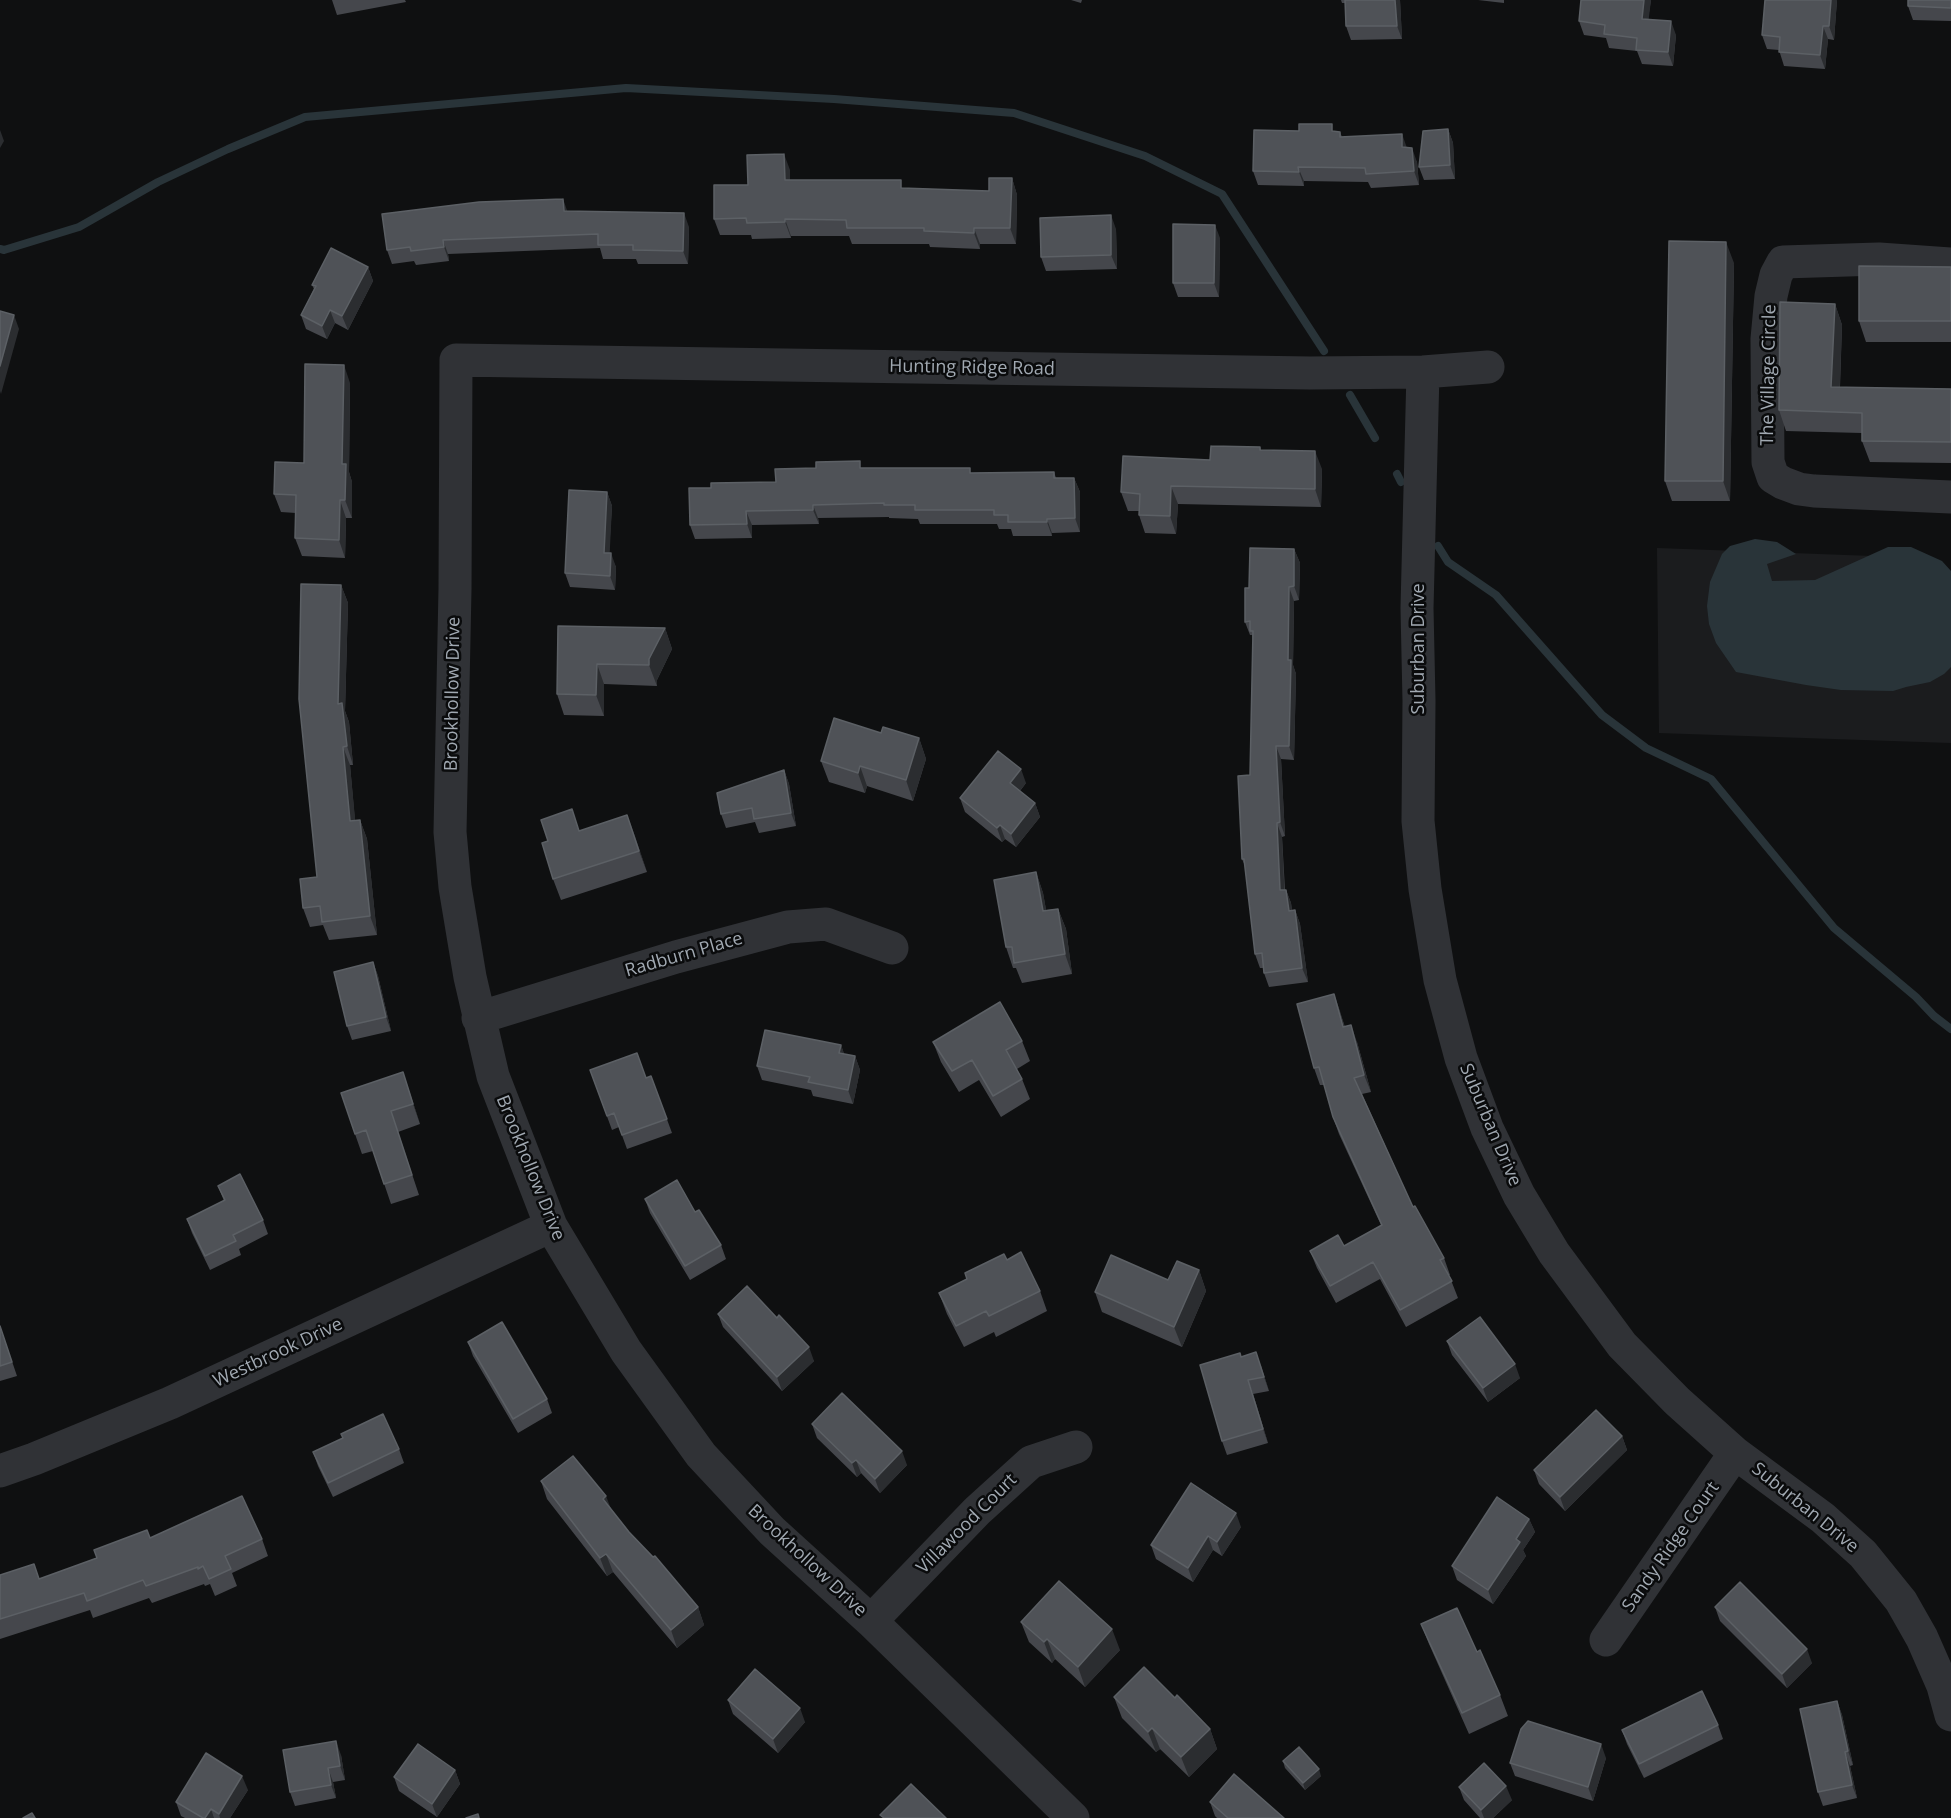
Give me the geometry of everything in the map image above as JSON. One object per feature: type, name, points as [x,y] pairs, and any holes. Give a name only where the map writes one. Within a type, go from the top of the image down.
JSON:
[{"type":"street","name":"The Village Circle","points":[[1951,264],[1879,259],[1783,262],[1776,275],[1771,296],[1767,339],[1768,462],[1773,477],[1798,489],[1814,491],[1951,497]]},
{"type":"street","name":"Hunting Ridge Road","points":[[456,360],[1310,373],[1423,372],[1488,367]]},
{"type":"street","name":"Brookhollow Drive","points":[[456,360],[455,590],[450,832],[455,887],[478,1018],[493,1076],[551,1226],[626,1351],[701,1455],[772,1531],[871,1621],[1073,1818]]},
{"type":"street","name":"Suburban Drive","points":[[1423,372],[1417,608],[1418,821],[1425,889],[1440,980],[1461,1058],[1487,1128],[1519,1195],[1554,1253],[1622,1346],[1677,1401],[1735,1453],[1822,1518],[1869,1562],[1901,1601],[1922,1638],[1943,1686],[1951,1715]]},
{"type":"street","name":"Radburn Place","points":[[478,1018],[676,957],[788,927],[826,924],[892,948]]},
{"type":"street","name":"Westbrook Drive","points":[[0,1471],[34,1460],[170,1403],[551,1226]]},
{"type":"street","name":"Villawood Court","points":[[871,1621],[977,1511],[1031,1462],[1076,1447]]},
{"type":"street","name":"Sandy Ridge Court","points":[[1606,1640],[1735,1453]]},
{"type":"shaded area","points":[[1755,539],[1777,542],[1796,554],[1767,564],[1772,581],[1815,580],[1888,547],[1911,547],[1942,561],[1951,571],[1951,667],[1930,682],[1893,691],[1841,690],[1736,672],[1716,643],[1709,624],[1707,606],[1710,582],[1722,554],[1730,546]]},
{"type":"shaded area","points":[[1657,548],[1926,558],[1951,583],[1951,743],[1659,733]]},
{"type":"building","points":[[1345,0],[1395,0],[1397,26],[1346,26]]},
{"type":"building","points":[[1581,0],[1644,0],[1642,19],[1671,21],[1668,52],[1636,50],[1637,38],[1604,34],[1605,25],[1579,21]]},
{"type":"building","points":[[1765,0],[1831,0],[1829,26],[1823,26],[1820,55],[1779,52],[1780,37],[1762,35]]},
{"type":"building","points":[[1908,0],[1951,0],[1951,8],[1908,6]]},
{"type":"building","points":[[1299,124],[1332,124],[1332,131],[1340,132],[1340,137],[1402,134],[1402,147],[1412,148],[1414,171],[1366,174],[1365,168],[1298,167],[1299,172],[1253,171],[1254,130],[1299,131]]},
{"type":"building","points":[[1448,129],[1450,165],[1419,167],[1423,131]]},
{"type":"building","points":[[784,154],[785,180],[901,180],[901,188],[989,191],[989,178],[1012,178],[1010,228],[974,228],[974,233],[924,231],[924,228],[847,228],[846,220],[785,219],[785,222],[747,223],[746,218],[714,219],[714,185],[748,185],[747,155]]},
{"type":"building","points":[[563,199],[564,211],[684,213],[683,251],[633,250],[633,245],[598,245],[598,234],[443,240],[444,247],[411,251],[410,247],[387,250],[382,214],[479,202]]},
{"type":"building","points":[[1111,215],[1111,255],[1041,257],[1040,218]]},
{"type":"building","points":[[1173,224],[1215,225],[1214,283],[1173,283]]},
{"type":"building","points":[[1669,241],[1726,242],[1723,481],[1665,481]]},
{"type":"building","points":[[331,248],[368,267],[342,316],[330,310],[322,326],[301,315],[316,286],[312,285]]},
{"type":"building","points":[[1859,266],[1951,267],[1951,321],[1859,321]]},
{"type":"building","points":[[1780,302],[1835,304],[1831,387],[1951,389],[1951,442],[1862,441],[1862,413],[1779,410]]},
{"type":"building","points":[[0,311],[14,315],[0,366]]},
{"type":"building","points":[[305,364],[344,365],[342,464],[346,464],[345,500],[340,500],[339,540],[295,538],[296,495],[274,494],[275,462],[304,463]]},
{"type":"building","points":[[1211,446],[1315,451],[1315,489],[1171,486],[1170,516],[1139,515],[1140,494],[1121,492],[1123,456],[1210,460]]},
{"type":"building","points":[[860,461],[860,468],[970,468],[970,473],[1054,472],[1054,478],[1074,478],[1075,518],[1047,519],[1047,522],[1008,522],[1008,515],[994,515],[994,510],[915,510],[915,505],[884,505],[884,503],[813,505],[813,510],[746,511],[747,524],[690,525],[689,488],[711,488],[711,483],[776,482],[775,469],[816,468],[816,462]]},
{"type":"building","points":[[569,490],[607,492],[604,553],[611,553],[610,576],[565,573]]},
{"type":"building","points":[[1250,548],[1294,549],[1294,586],[1289,587],[1288,660],[1291,660],[1289,746],[1276,746],[1280,822],[1277,823],[1280,890],[1286,890],[1289,911],[1295,910],[1302,968],[1264,973],[1262,953],[1255,954],[1244,859],[1242,859],[1238,776],[1250,775],[1253,631],[1250,631],[1250,621],[1245,622],[1245,588],[1249,588]]},
{"type":"building","points":[[301,584],[341,585],[338,704],[342,703],[347,746],[343,747],[350,821],[360,820],[370,916],[322,922],[320,906],[303,908],[300,879],[317,877],[299,699]]},
{"type":"building","points":[[558,626],[665,628],[649,659],[649,665],[597,664],[596,695],[557,694]]},
{"type":"building","points":[[834,718],[881,733],[883,727],[919,738],[906,780],[860,766],[858,773],[821,761]]},
{"type":"building","points":[[998,751],[1021,769],[1010,783],[1035,803],[1011,834],[1000,825],[997,828],[960,798]]},
{"type":"building","points":[[784,770],[791,813],[754,819],[752,808],[721,814],[717,793]]},
{"type":"building","points":[[572,809],[579,831],[627,815],[639,851],[553,879],[542,843],[548,841],[541,820]]},
{"type":"building","points":[[1036,872],[1043,911],[1058,909],[1065,954],[1014,963],[1012,947],[1006,947],[994,880]]},
{"type":"building","points":[[373,962],[386,1017],[347,1026],[334,972]]},
{"type":"building","points":[[1334,994],[1343,1027],[1351,1025],[1364,1075],[1354,1078],[1413,1207],[1415,1206],[1444,1258],[1440,1260],[1452,1281],[1400,1310],[1373,1262],[1330,1286],[1310,1251],[1338,1235],[1344,1246],[1382,1225],[1333,1117],[1319,1067],[1314,1068],[1297,1004]]},
{"type":"building","points":[[1000,1002],[1022,1041],[1006,1050],[1022,1079],[993,1096],[972,1060],[952,1071],[933,1042]]},
{"type":"building","points":[[765,1030],[841,1045],[839,1053],[855,1056],[848,1090],[808,1082],[810,1077],[757,1066]]},
{"type":"building","points":[[637,1053],[646,1078],[651,1076],[667,1119],[622,1135],[614,1113],[607,1116],[590,1070]]},
{"type":"building","points":[[403,1072],[413,1104],[391,1111],[412,1175],[384,1184],[366,1130],[355,1134],[341,1093]]},
{"type":"building","points":[[240,1174],[263,1220],[233,1235],[236,1241],[205,1256],[187,1219],[225,1200],[218,1186]]},
{"type":"building","points":[[677,1180],[695,1212],[699,1210],[721,1245],[685,1266],[645,1199]]},
{"type":"building","points":[[1021,1252],[1040,1291],[989,1316],[986,1311],[956,1326],[939,1293],[967,1279],[965,1273],[1004,1254],[1007,1260]]},
{"type":"building","points":[[1111,1255],[1168,1280],[1177,1261],[1199,1270],[1174,1327],[1095,1292]]},
{"type":"building","points":[[747,1286],[809,1347],[777,1377],[718,1314]]},
{"type":"building","points":[[1480,1317],[1515,1364],[1483,1388],[1447,1341]]},
{"type":"building","points":[[502,1322],[547,1399],[513,1419],[468,1342]]},
{"type":"building","points":[[0,1326],[12,1362],[0,1366]]},
{"type":"building","points":[[1256,1352],[1264,1377],[1248,1380],[1263,1429],[1222,1441],[1200,1365],[1240,1353],[1241,1357]]},
{"type":"building","points":[[842,1393],[902,1451],[875,1479],[856,1460],[852,1463],[812,1424]]},
{"type":"building","points":[[1596,1410],[1622,1436],[1560,1497],[1534,1470]]},
{"type":"building","points":[[383,1414],[399,1449],[328,1483],[313,1452],[343,1438],[341,1434]]},
{"type":"building","points":[[573,1456],[606,1496],[603,1499],[629,1532],[653,1557],[655,1556],[698,1607],[671,1630],[606,1554],[600,1558],[541,1481]]},
{"type":"building","points":[[1191,1483],[1236,1513],[1217,1542],[1208,1536],[1188,1568],[1151,1545]]},
{"type":"building","points":[[242,1496],[262,1539],[225,1556],[231,1569],[209,1579],[203,1566],[198,1569],[198,1567],[146,1586],[143,1580],[87,1601],[84,1593],[0,1619],[0,1575],[34,1564],[39,1579],[97,1558],[94,1550],[147,1530],[150,1538]]},
{"type":"building","points":[[1497,1497],[1529,1519],[1516,1539],[1520,1542],[1488,1590],[1452,1566]]},
{"type":"building","points":[[1059,1581],[1112,1629],[1078,1667],[1047,1639],[1044,1642],[1021,1622]]},
{"type":"building","points":[[1740,1582],[1807,1649],[1782,1674],[1715,1607]]},
{"type":"building","points":[[1457,1608],[1477,1652],[1480,1650],[1500,1695],[1462,1713],[1421,1624]]},
{"type":"building","points":[[1144,1667],[1175,1698],[1177,1695],[1210,1729],[1181,1757],[1152,1728],[1148,1732],[1114,1697]]},
{"type":"building","points":[[755,1669],[800,1708],[773,1739],[728,1700]]},
{"type":"building","points":[[1702,1691],[1718,1725],[1639,1764],[1622,1730]]},
{"type":"building","points":[[1837,1701],[1848,1751],[1845,1752],[1852,1785],[1818,1792],[1800,1709]]},
{"type":"building","points":[[1528,1721],[1601,1744],[1588,1787],[1510,1763],[1521,1729]]},
{"type":"building","points":[[336,1741],[340,1766],[328,1768],[331,1785],[290,1792],[283,1750]]},
{"type":"building","points":[[418,1744],[455,1770],[432,1804],[394,1777]]},
{"type":"building","points":[[1299,1747],[1319,1769],[1303,1783],[1283,1761]]},
{"type":"building","points":[[206,1753],[242,1776],[219,1814],[211,1809],[203,1818],[176,1802]]},
{"type":"building","points":[[1484,1763],[1506,1786],[1481,1810],[1459,1787]]},
{"type":"building","points":[[1234,1774],[1284,1818],[1228,1818],[1210,1802]]},
{"type":"building","points":[[911,1784],[946,1818],[884,1818],[880,1815]]},
{"type":"building","points":[[32,1813],[35,1818],[23,1818]]},
{"type":"building","points":[[478,1814],[479,1818],[466,1818]]},
{"type":"waterway","points":[[0,249],[4,250],[79,227],[158,182],[228,149],[305,117],[626,88],[834,99],[1014,113],[1145,156],[1222,194],[1324,351]]},
{"type":"waterway","points":[[1350,395],[1375,438]]},
{"type":"waterway","points":[[1397,474],[1401,482]]},
{"type":"waterway","points":[[1438,546],[1448,562],[1496,595],[1602,715],[1646,748],[1711,779],[1834,928],[1951,1029]]}]
